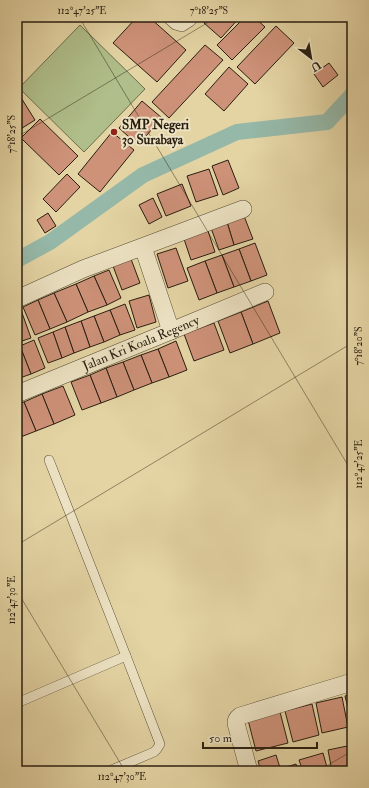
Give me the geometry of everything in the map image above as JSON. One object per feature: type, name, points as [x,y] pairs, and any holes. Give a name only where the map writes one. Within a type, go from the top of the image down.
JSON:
[{"type":"street","points":[[17,299],[83,269],[243,209]]},
{"type":"street","points":[[142,247],[171,331]]},
{"type":"street","name":"Jalan Kri Koala Regency","points":[[17,394],[265,292]]},
{"type":"street","points":[[249,771],[236,727],[236,720],[240,716],[352,682]]},
{"type":"lane","points":[[166,17],[175,25],[182,27],[195,17]]},
{"type":"lane","points":[[49,460],[160,744],[154,752],[109,771]]},
{"type":"lane","points":[[17,703],[126,656]]},
{"type":"green space","points":[[80,25],[145,89],[84,152],[19,88]]},
{"type":"building","points":[[137,17],[149,17],[186,50],[157,82],[113,43]]},
{"type":"building","points":[[210,17],[240,17],[221,38],[204,23]]},
{"type":"building","points":[[245,17],[254,17],[265,27],[232,60],[217,45]]},
{"type":"building","points":[[276,26],[294,43],[255,84],[237,67]]},
{"type":"building","points":[[205,45],[223,60],[169,118],[152,102]]},
{"type":"building","points":[[329,63],[338,75],[323,87],[314,74]]},
{"type":"building","points":[[229,67],[248,84],[224,111],[205,94]]},
{"type":"building","points":[[20,96],[35,120],[19,130],[17,126],[17,98]]},
{"type":"building","points":[[142,101],[162,118],[138,145],[119,128]]},
{"type":"building","points":[[40,119],[78,156],[59,175],[21,138]]},
{"type":"building","points":[[112,132],[134,150],[100,192],[78,174]]},
{"type":"building","points":[[228,160],[239,188],[223,195],[212,166]]},
{"type":"building","points":[[209,169],[218,195],[196,202],[187,176]]},
{"type":"building","points":[[67,174],[80,187],[56,212],[43,199]]},
{"type":"building","points":[[182,184],[191,206],[166,216],[157,194]]},
{"type":"building","points":[[153,198],[162,217],[149,224],[139,205]]},
{"type":"building","points":[[48,213],[56,226],[45,233],[37,220]]},
{"type":"building","points":[[244,216],[253,239],[234,245],[227,222]]},
{"type":"building","points":[[227,222],[234,245],[219,250],[211,228]]},
{"type":"building","points":[[207,228],[215,252],[191,260],[183,236]]},
{"type":"building","points":[[255,243],[267,275],[251,281],[239,249]]},
{"type":"building","points":[[176,248],[188,281],[168,288],[157,254]]},
{"type":"building","points":[[239,249],[251,281],[234,287],[222,255]]},
{"type":"building","points":[[222,255],[234,287],[217,293],[205,261]]},
{"type":"building","points":[[131,259],[140,283],[122,290],[113,266]]},
{"type":"building","points":[[205,261],[217,293],[199,300],[187,268]]},
{"type":"building","points":[[109,270],[121,298],[107,305],[94,276]]},
{"type":"building","points":[[94,276],[107,305],[88,312],[76,284]]},
{"type":"building","points":[[76,284],[88,312],[67,322],[54,293]]},
{"type":"building","points":[[54,293],[67,322],[50,329],[38,300]]},
{"type":"building","points":[[149,295],[156,322],[137,328],[129,301]]},
{"type":"building","points":[[38,300],[50,329],[35,335],[23,307]]},
{"type":"building","points":[[268,301],[280,333],[253,344],[241,312]]},
{"type":"building","points":[[125,304],[135,330],[120,335],[110,310]]},
{"type":"building","points":[[21,310],[31,338],[19,342],[17,337],[17,312]]},
{"type":"building","points":[[110,310],[120,335],[104,342],[94,316]]},
{"type":"building","points":[[241,312],[253,344],[230,353],[218,321]]},
{"type":"building","points":[[94,316],[104,342],[90,347],[81,321]]},
{"type":"building","points":[[81,321],[90,347],[74,353],[65,327]]},
{"type":"building","points":[[214,323],[224,350],[194,361],[184,334]]},
{"type":"building","points":[[65,327],[74,353],[62,358],[53,332]]},
{"type":"building","points":[[53,332],[62,358],[48,363],[38,338]]},
{"type":"building","points":[[34,340],[45,368],[31,374],[20,346]]},
{"type":"building","points":[[176,341],[187,370],[169,377],[158,349]]},
{"type":"building","points":[[20,346],[31,374],[17,379],[17,347]]},
{"type":"building","points":[[158,349],[169,377],[152,383],[141,355]]},
{"type":"building","points":[[141,355],[152,383],[134,390],[123,362]]},
{"type":"building","points":[[123,362],[134,390],[117,397],[106,368]]},
{"type":"building","points":[[106,368],[117,397],[101,403],[90,375]]},
{"type":"building","points":[[90,375],[101,403],[82,410],[71,382]]},
{"type":"building","points":[[63,386],[75,415],[54,424],[42,394]]},
{"type":"building","points":[[42,394],[54,424],[36,431],[24,402]]},
{"type":"building","points":[[24,402],[36,431],[18,438],[17,404]]},
{"type":"building","points":[[352,694],[352,725],[345,696]]},
{"type":"building","points":[[342,697],[348,727],[322,733],[316,703]]},
{"type":"building","points":[[312,704],[319,735],[293,742],[285,711]]},
{"type":"building","points":[[280,712],[288,743],[256,751],[248,720]]},
{"type":"building","points":[[352,745],[352,771],[332,771],[328,750]]},
{"type":"building","points":[[323,753],[328,771],[303,771],[299,760]]},
{"type":"building","points":[[276,755],[281,771],[261,771],[258,761]]},
{"type":"building","points":[[296,764],[298,771],[284,771],[283,768]]},
{"type":"waterway","points":[[17,260],[50,242],[143,175],[237,132],[327,122],[352,95]]},
{"type":"place","name":"SMP Negeri 30 Surabaya","points":[[114,132]]}]
